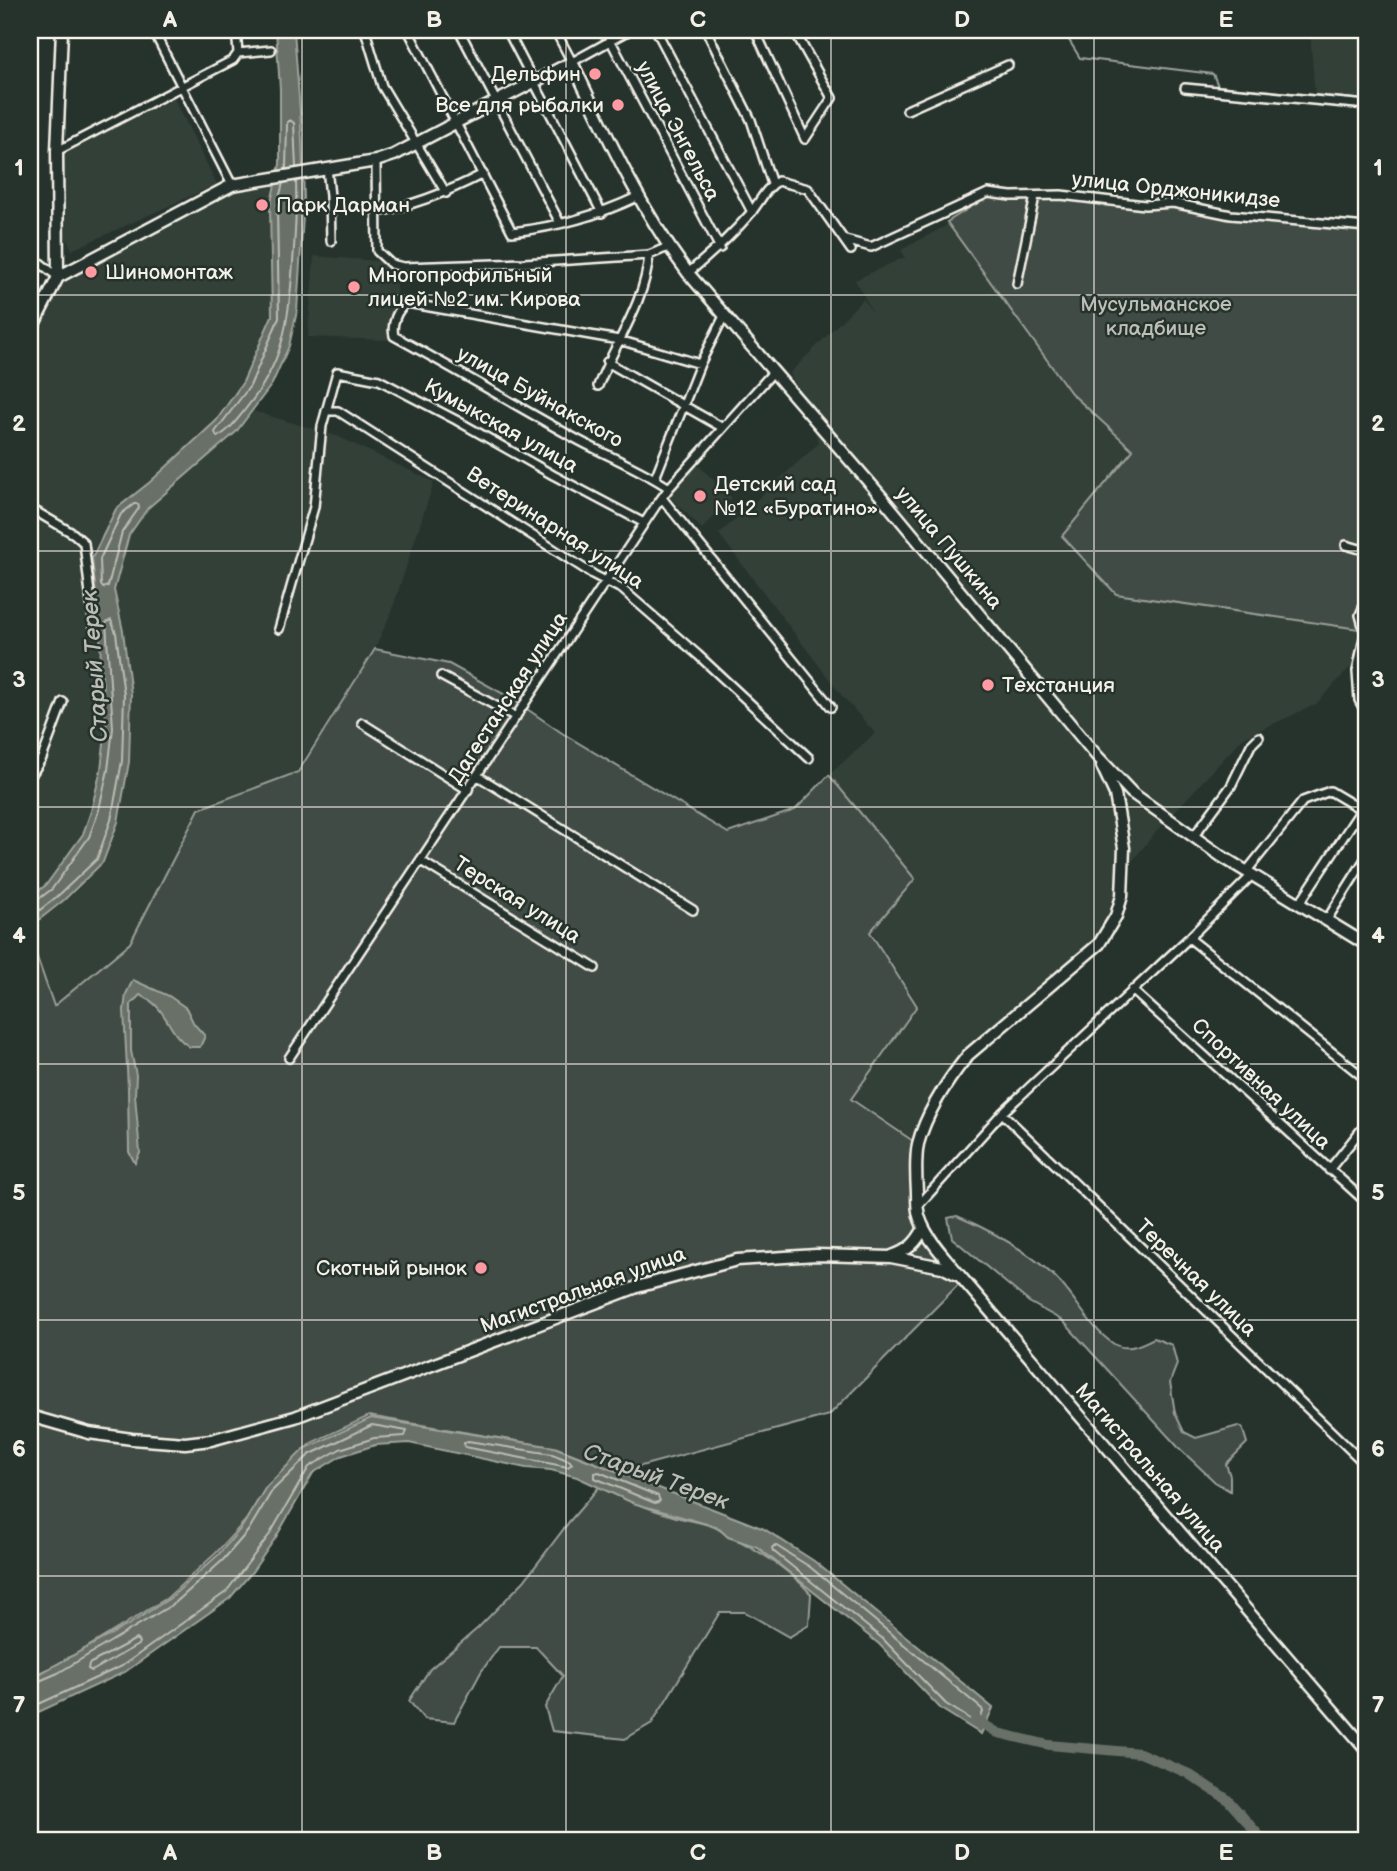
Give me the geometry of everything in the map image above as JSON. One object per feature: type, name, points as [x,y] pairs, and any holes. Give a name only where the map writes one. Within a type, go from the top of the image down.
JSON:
[{"type":"street","points":[[30,332],[58,277],[57,151],[62,30]]},
{"type":"street","points":[[153,30],[232,185]]},
{"type":"street","points":[[57,151],[233,60],[238,53],[236,30]]},
{"type":"street","points":[[365,30],[382,86],[446,194]]},
{"type":"street","points":[[408,30],[512,232],[602,213],[637,197]]},
{"type":"street","points":[[459,30],[559,223]]},
{"type":"street","points":[[507,30],[602,213]]},
{"type":"street","name":"улица Пушкина","points":[[555,30],[637,197],[668,247],[1096,755],[1132,793],[1194,836],[1326,921],[1366,940]]},
{"type":"street","name":"улица Энгельса","points":[[605,30],[720,248]]},
{"type":"street","points":[[58,277],[232,185],[394,155],[630,30]]},
{"type":"street","points":[[656,30],[752,212]]},
{"type":"street","points":[[706,30],[751,120],[772,184]]},
{"type":"street","points":[[755,30],[805,139],[832,98],[794,30]]},
{"type":"street","points":[[238,53],[271,50]]},
{"type":"street","points":[[907,110],[1008,65]]},
{"type":"street","points":[[1185,88],[1367,105]]},
{"type":"street","points":[[376,160],[377,251],[391,264],[403,267],[524,263],[649,254],[668,247]]},
{"type":"street","points":[[321,169],[330,195],[331,241]]},
{"type":"street","points":[[376,212],[446,194],[483,174]]},
{"type":"street","points":[[688,273],[720,248],[778,180],[808,189],[851,250]]},
{"type":"street","name":"улица Орджоникидзе","points":[[845,240],[871,247],[988,194],[1061,195],[1145,205],[1172,203],[1231,215],[1367,227]]},
{"type":"street","points":[[1017,284],[1035,196]]},
{"type":"street","points":[[598,386],[607,362],[635,309],[648,271],[649,254]]},
{"type":"street","points":[[30,255],[58,277]]},
{"type":"street","name":"улица Буйнакского","points":[[619,340],[407,303],[400,308],[392,328],[394,336],[669,488]]},
{"type":"street","points":[[655,478],[700,364],[724,316]]},
{"type":"street","points":[[619,340],[700,364]]},
{"type":"street","points":[[607,362],[723,428]]},
{"type":"street","name":"Дагестанская улица","points":[[289,1058],[669,488],[774,371]]},
{"type":"street","name":"Кумыкская улица","points":[[326,411],[337,372],[379,380],[456,419],[553,475],[645,523]]},
{"type":"street","points":[[279,629],[314,507],[319,445],[326,411]]},
{"type":"street","name":"Ветеринарная улица","points":[[326,411],[338,411],[623,590],[809,758]]},
{"type":"street","points":[[662,498],[831,707]]},
{"type":"street","points":[[30,508],[74,534],[84,543],[94,628]]},
{"type":"street","points":[[1346,545],[1367,551]]},
{"type":"street","points":[[1367,599],[1360,615],[1366,629],[1357,671],[1359,700],[1367,715]]},
{"type":"street","points":[[441,676],[516,717]]},
{"type":"street","points":[[30,777],[42,758],[63,702]]},
{"type":"street","points":[[362,723],[468,790]]},
{"type":"street","points":[[1194,836],[1231,786],[1251,745],[1259,737]]},
{"type":"street","name":"улица Пушкина","points":[[960,1276],[924,1228],[917,1207],[918,1144],[939,1098],[968,1055],[1100,944],[1116,916],[1122,896],[1124,848],[1115,794],[1096,755]]},
{"type":"street","points":[[478,776],[693,910]]},
{"type":"street","points":[[917,1207],[1002,1113],[1189,938],[1249,873],[1303,801],[1330,790],[1364,812],[1299,904]]},
{"type":"street","points":[[1326,921],[1367,856]]},
{"type":"street","name":"Терская улица","points":[[421,861],[596,968]]},
{"type":"street","points":[[1189,938],[1367,1080]]},
{"type":"street","name":"Спортивная улица","points":[[1132,990],[1367,1203]]},
{"type":"street","name":"Теречная улица","points":[[1002,1113],[1367,1466]]},
{"type":"street","points":[[1329,1170],[1361,1129],[1367,1133]]},
{"type":"street","points":[[891,1257],[916,1243],[924,1228]]},
{"type":"street","name":"Магистральная улица","points":[[30,1416],[89,1433],[132,1440],[185,1443],[211,1440],[295,1417],[637,1287],[737,1260],[816,1255],[891,1257],[942,1267],[960,1276],[1367,1750]]},
{"type":"street","points":[[1367,1270],[1364,1275],[1367,1286]]},
{"type":"shaded area","points":[[1310,30],[1367,30],[1367,104],[1315,99]]},
{"type":"shaded area","points":[[174,98],[217,184],[72,250],[57,220],[62,153]]},
{"type":"shaded area","points":[[275,187],[270,206],[272,317],[241,386],[216,421],[115,509],[92,557],[106,727],[102,767],[92,810],[81,835],[45,886],[30,897],[30,332],[56,281],[235,188]]},
{"type":"shaded area","points":[[951,223],[1140,446],[1121,585],[1365,631],[1355,662],[1316,704],[1243,738],[1154,834],[1122,874],[1118,906],[1088,953],[1014,1017],[956,1061],[913,1139],[851,1097],[919,1006],[871,930],[916,880],[829,775],[875,733],[842,696],[719,534],[819,443],[790,373],[863,299],[873,313],[855,280],[905,257],[901,250]]},
{"type":"shaded area","name":"Многопрофильный лицей №2 им. Кирова","points":[[314,256],[379,261],[396,269],[397,304],[388,340],[308,337]]},
{"type":"shaded area","points":[[253,411],[337,436],[434,482],[391,613],[375,648],[295,773],[199,809],[130,944],[54,1006],[30,929],[75,892],[104,862],[118,822],[130,757],[132,693],[125,638],[114,590],[128,536],[149,508],[237,432]]},
{"type":"shaded area","name":"Детский сад №12 «Буратино»","points":[[697,464],[732,498],[702,529],[668,495]]},
{"type":"green space","name":"Мусульманское кладбище","points":[[998,190],[1367,228],[1367,538],[1362,539],[1366,630],[1116,594],[1062,536],[1133,450],[1071,393],[947,222]]},
{"type":"green space","points":[[375,649],[449,664],[511,698],[562,733],[728,833],[795,810],[829,775],[915,879],[870,932],[917,1006],[851,1099],[913,1141],[910,1173],[917,1232],[960,1283],[829,1415],[619,1472],[557,1448],[369,1416],[311,1443],[265,1489],[246,1520],[216,1553],[167,1598],[65,1661],[30,1677],[30,937],[54,1006],[130,943],[199,809],[298,772]]},
{"type":"green space","points":[[957,1216],[1008,1241],[1031,1257],[1061,1283],[1097,1329],[1114,1344],[1129,1347],[1154,1338],[1172,1345],[1177,1364],[1170,1382],[1175,1413],[1184,1432],[1196,1438],[1242,1427],[1247,1443],[1226,1464],[1230,1476],[1230,1491],[1215,1482],[1178,1447],[1063,1321],[1029,1302],[952,1238],[948,1218]]},
{"type":"green space","points":[[599,1487],[656,1511],[713,1527],[768,1557],[791,1574],[811,1594],[809,1625],[789,1637],[745,1612],[720,1612],[652,1723],[625,1739],[552,1731],[545,1707],[563,1676],[536,1647],[499,1647],[481,1672],[454,1722],[424,1719],[409,1701],[430,1669],[478,1628],[524,1581]]},
{"type":"water","points":[[276,30],[294,30],[302,139],[304,200],[297,311],[289,346],[272,384],[236,432],[148,508],[129,535],[114,590],[123,631],[131,694],[129,762],[118,822],[103,862],[64,900],[30,927],[30,897],[46,885],[83,834],[101,769],[106,727],[92,558],[116,509],[150,482],[216,421],[243,382],[272,316],[270,206],[280,164],[280,89]]},
{"type":"water","points":[[133,980],[169,996],[186,1008],[194,1024],[205,1036],[200,1047],[190,1047],[176,1035],[157,1006],[149,1000],[140,995],[131,1004],[131,1051],[136,1075],[140,1153],[135,1163],[129,1152],[124,1010],[126,994]]},
{"type":"water","points":[[371,1418],[554,1447],[764,1529],[814,1561],[993,1708],[981,1734],[941,1709],[879,1644],[757,1547],[728,1537],[717,1527],[633,1503],[577,1477],[409,1443],[375,1445],[341,1456],[313,1473],[276,1537],[230,1598],[125,1672],[30,1716],[30,1679],[128,1625],[170,1598],[218,1555],[242,1527],[266,1487],[304,1449]]},
{"type":"waterway","points":[[1053,30],[1067,37],[1080,58],[1213,74],[1218,86],[1367,100]]},
{"type":"waterway","name":"Старый Терек","points":[[975,1719],[998,1733],[1049,1745],[1140,1753],[1187,1773],[1227,1799],[1264,1841]]},
{"type":"place","name":"Дельфин","points":[[595,74]]},
{"type":"place","name":"Все для рыбалки","points":[[618,105]]},
{"type":"place","name":"Парк Дарман","points":[[262,205]]},
{"type":"place","name":"Шиномонтаж","points":[[91,272]]},
{"type":"place","name":"Многопрофильный лицей №2 им. Кирова","points":[[354,287]]},
{"type":"place","name":"Детский сад №12 «Буратино»","points":[[700,496]]},
{"type":"place","name":"Техстанция","points":[[988,685]]},
{"type":"place","name":"Скотный рынок","points":[[481,1268]]}]
